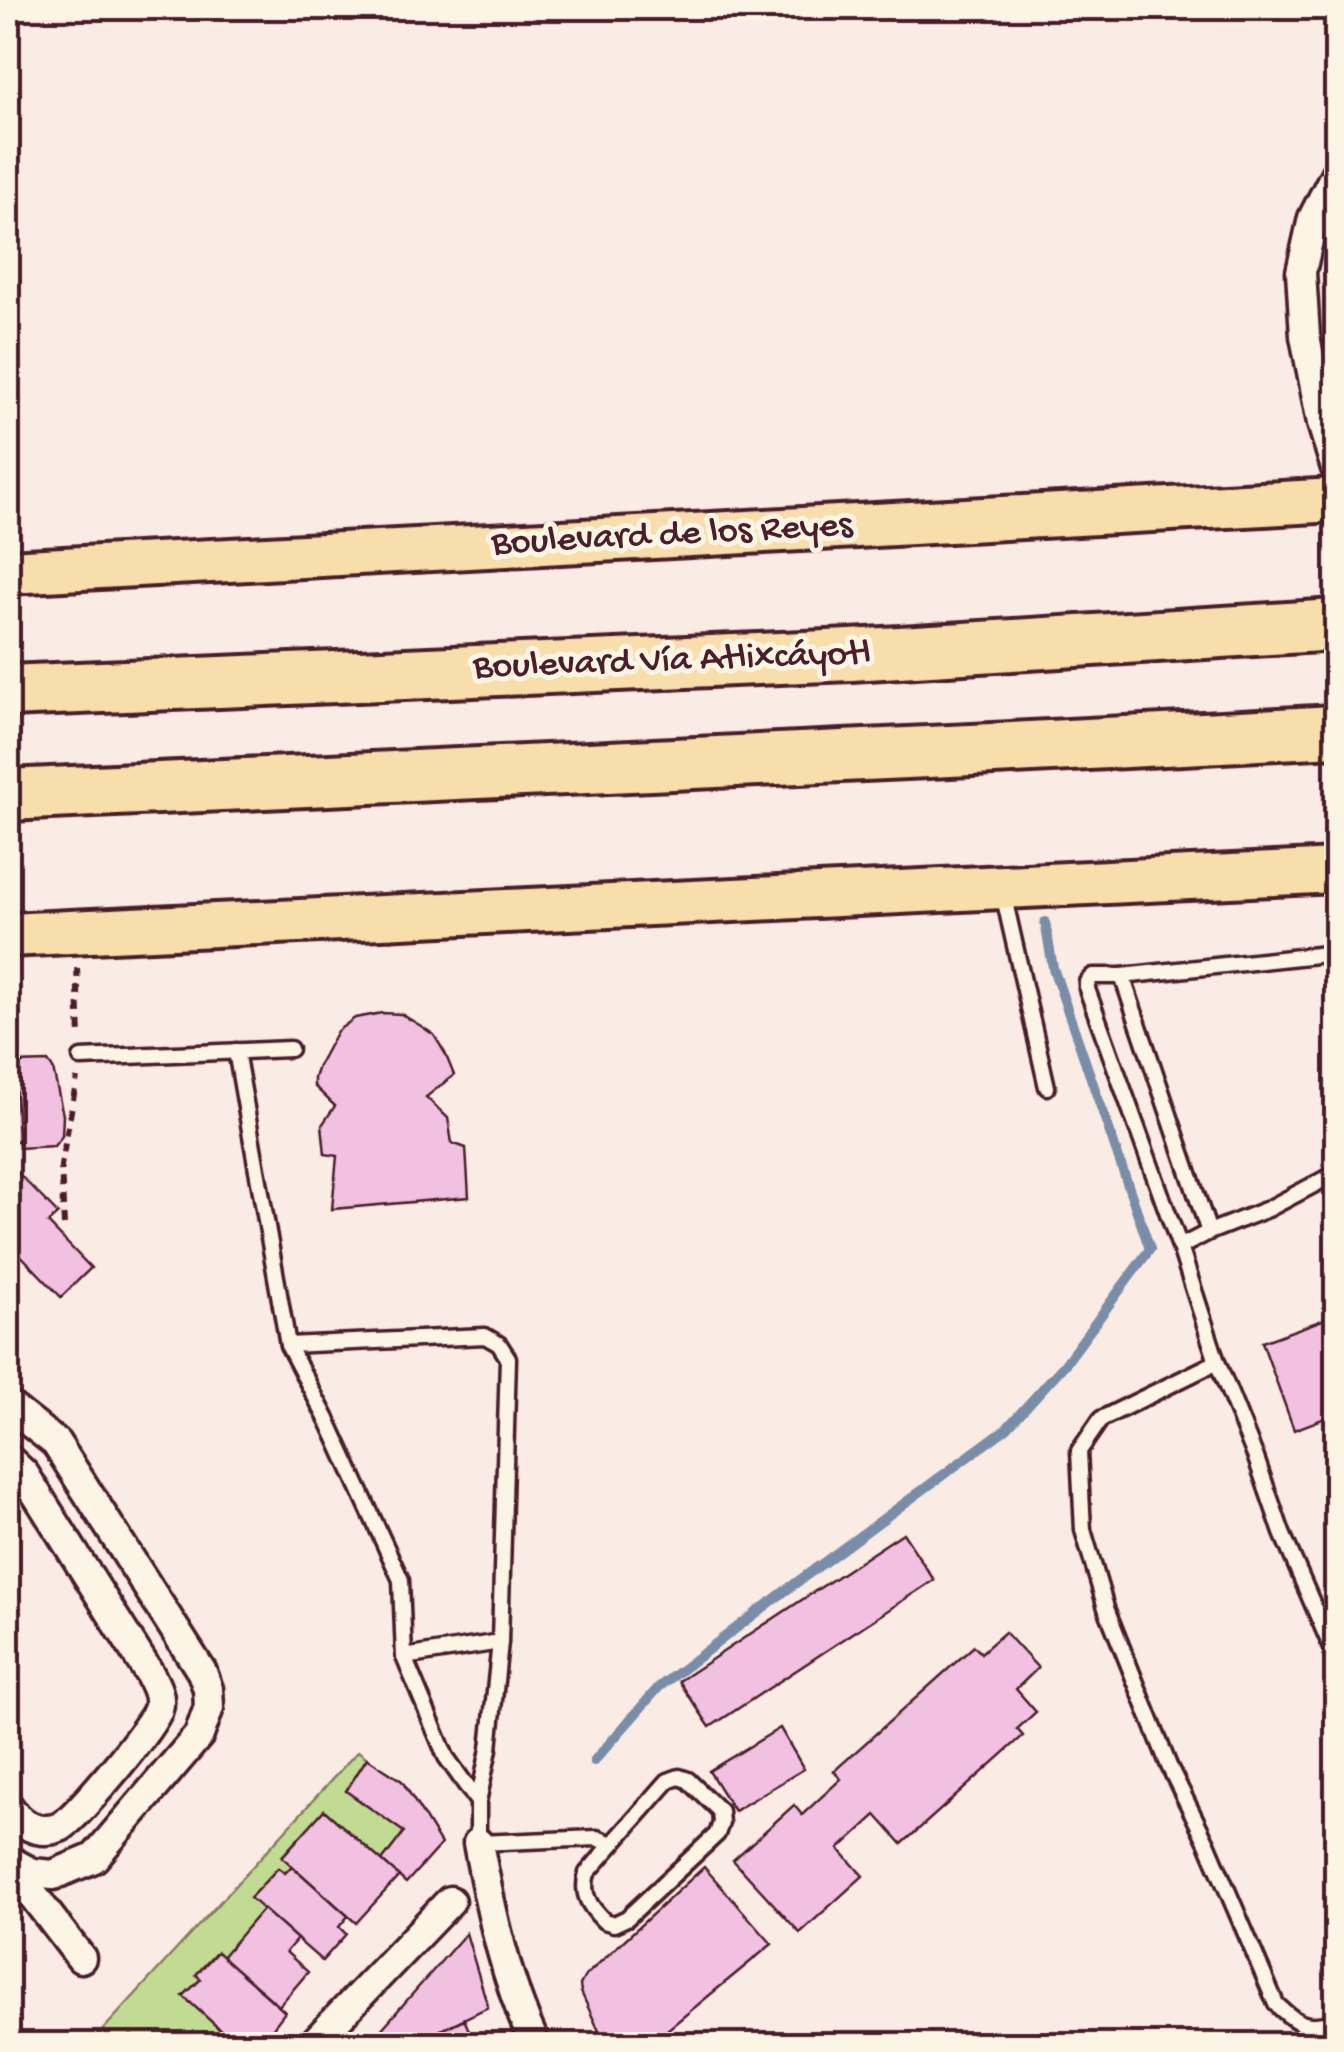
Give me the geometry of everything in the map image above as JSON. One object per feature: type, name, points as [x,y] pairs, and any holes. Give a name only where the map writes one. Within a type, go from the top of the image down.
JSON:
[{"type":"highway","name":"Boulevard Vía Atlixcáyotl","points":[[8,691],[851,655],[1336,625]]},
{"type":"highway","points":[[8,795],[1336,730]]},
{"type":"main road","name":"Boulevard de los Reyes","points":[[8,572],[1336,500]]},
{"type":"main road","points":[[8,935],[1336,871]]},
{"type":"street","points":[[1336,173],[1313,218],[1301,272],[1305,336],[1322,423],[1336,468]]},
{"type":"street","points":[[8,1405],[56,1443],[202,1672],[209,1707],[199,1735],[94,1858],[53,1875],[20,1866]]},
{"type":"street","points":[[8,1806],[18,1820],[36,1829],[66,1824],[148,1728],[160,1704],[158,1690],[148,1673],[16,1466],[56,1443]]},
{"type":"street","points":[[478,1843],[492,1916],[522,2016],[536,2044]]},
{"type":"street","points":[[20,1866],[30,1890],[81,1958]]},
{"type":"street","points":[[329,2037],[450,1901]]},
{"type":"lane","points":[[1002,887],[1048,1087]]},
{"type":"lane","points":[[1336,952],[1093,976],[1087,990],[1180,1247],[1217,1362],[1282,1533],[1336,1658]]},
{"type":"lane","points":[[1122,976],[1209,1232]]},
{"type":"lane","points":[[81,1058],[290,1049]]},
{"type":"lane","points":[[236,1051],[288,1346],[329,1423],[401,1580],[404,1657],[446,1757],[478,1802]]},
{"type":"lane","points":[[1180,1247],[1336,1173]]},
{"type":"lane","points":[[288,1346],[484,1336],[499,1344],[508,1358],[500,1642],[478,1802],[478,1843],[597,1838],[612,1844]]},
{"type":"lane","points":[[1217,1362],[1100,1419],[1079,1451],[1083,1530],[1106,1608],[1169,1766],[1276,2004],[1293,2020],[1314,2028],[1336,2021]]},
{"type":"lane","points":[[404,1657],[500,1642]]},
{"type":"lane","points":[[668,1780],[688,1780],[720,1811],[717,1834],[627,1918],[614,1924],[604,1922],[596,1914],[583,1886],[587,1873],[612,1844],[668,1780]]},
{"type":"path","points":[[64,1225],[61,1166],[81,1058],[76,957]]},
{"type":"green space","points":[[358,1751],[367,1758],[346,1791],[404,1832],[382,1861],[324,1810],[282,1856],[292,1866],[285,1873],[278,1868],[251,1897],[263,1909],[222,1957],[216,1953],[196,1974],[201,1979],[184,1996],[236,2044],[142,2044],[131,2035],[123,2044],[90,2044]]},
{"type":"building","points":[[401,1014],[421,1026],[434,1035],[445,1053],[454,1075],[426,1097],[448,1118],[452,1143],[466,1148],[469,1197],[332,1209],[337,1156],[325,1154],[322,1125],[335,1106],[314,1086],[314,1078],[337,1031],[355,1018]]},
{"type":"building","points":[[48,1062],[63,1115],[62,1136],[54,1146],[19,1148],[14,1063]]},
{"type":"building","points":[[16,1097],[18,1141],[8,1141],[8,1098]]},
{"type":"building","points":[[12,1167],[58,1214],[48,1223],[91,1268],[61,1297],[8,1242],[8,1171]]},
{"type":"building","points":[[1336,1315],[1336,1414],[1294,1430],[1262,1342]]},
{"type":"building","points":[[903,1533],[934,1580],[710,1727],[679,1681]]},
{"type":"building","points":[[1005,1632],[1038,1668],[1016,1689],[1036,1712],[1017,1729],[1023,1736],[902,1844],[876,1815],[839,1849],[863,1876],[800,1933],[733,1860],[794,1805],[802,1815],[841,1779],[834,1771],[974,1646],[981,1653]]},
{"type":"building","points":[[780,1728],[804,1769],[734,1811],[709,1771]]},
{"type":"building","points":[[367,1758],[402,1781],[441,1844],[406,1883],[382,1861],[404,1832],[346,1791]]},
{"type":"building","points":[[324,1810],[399,1876],[356,1923],[282,1857]]},
{"type":"building","points":[[292,1866],[348,1916],[339,1927],[346,1934],[322,1961],[250,1898],[278,1868],[285,1873]]},
{"type":"building","points":[[704,1867],[772,1944],[650,2044],[608,2044],[580,1985],[585,1976]]},
{"type":"building","points":[[263,1909],[297,1939],[286,1952],[308,1972],[279,2006],[222,1957]]},
{"type":"building","points":[[466,1933],[488,2007],[412,2044],[375,2044],[372,2040]]},
{"type":"building","points":[[217,1952],[285,2012],[263,2041],[236,2044],[183,1996],[201,1979],[196,1975]]},
{"type":"building","points":[[464,2019],[475,2044],[412,2044]]},
{"type":"waterway","points":[[594,1761],[659,1687],[1007,1428],[1065,1364],[1150,1249],[1053,968],[1045,922]]}]
